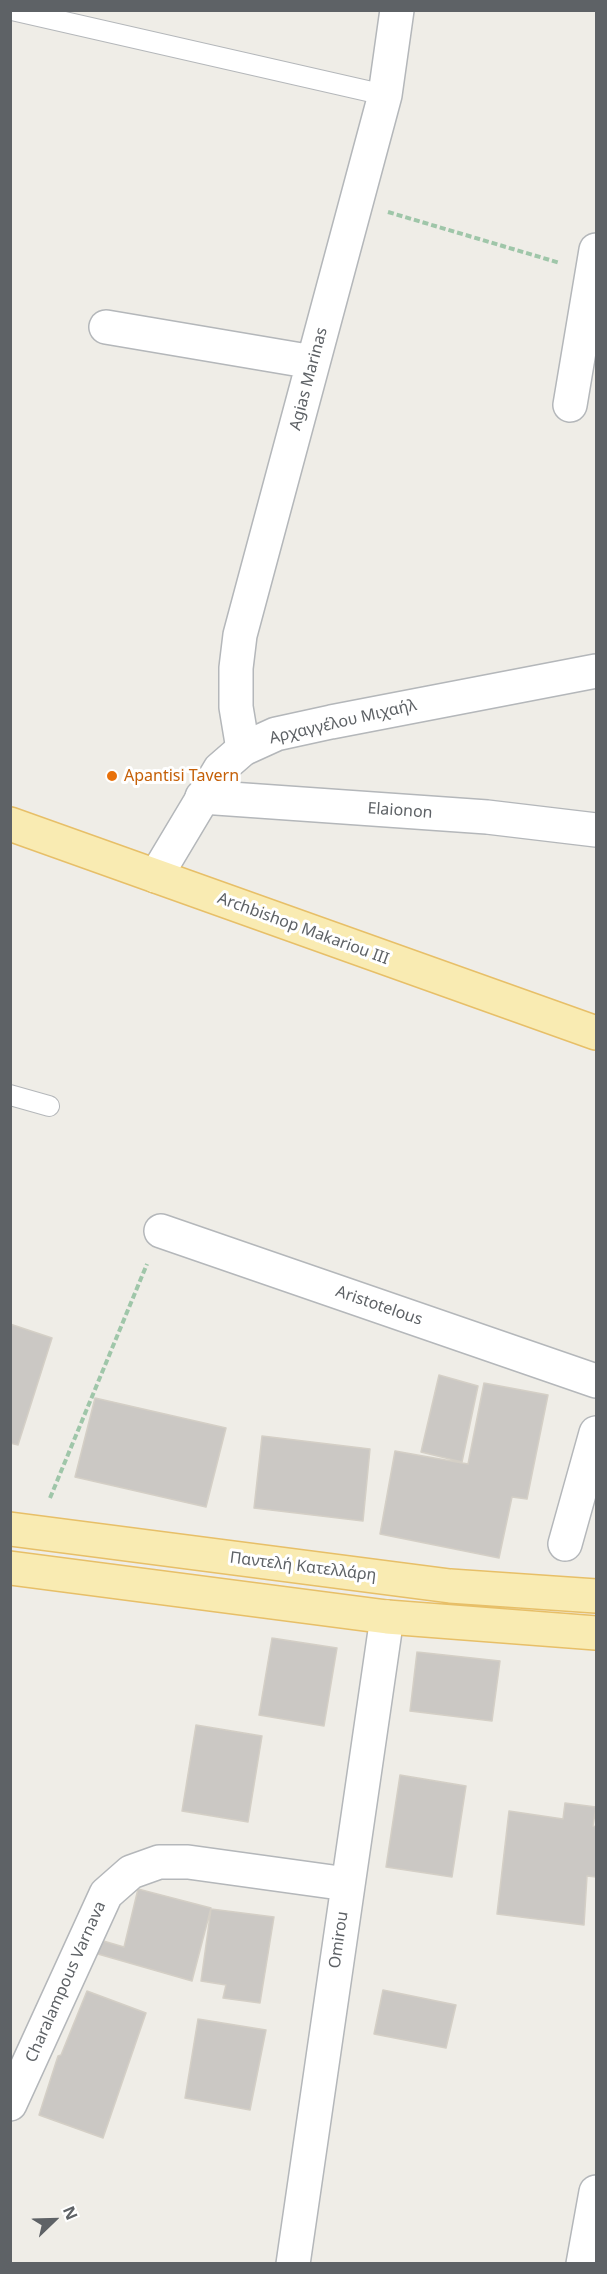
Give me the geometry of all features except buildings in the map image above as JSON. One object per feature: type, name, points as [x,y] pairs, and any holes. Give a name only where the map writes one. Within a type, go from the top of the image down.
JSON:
[{"type":"main road","name":"Archbishop Makariou III","points":[[10,824],[597,1033]]},
{"type":"main road","name":"Παντελή Κατελλάρη","points":[[23,1531],[450,1586],[597,1596]]},
{"type":"main road","points":[[10,1568],[387,1617],[597,1634]]},
{"type":"street","name":"Agias Marinas","points":[[243,749],[236,707],[236,668],[240,635],[385,95],[397,10]]},
{"type":"street","points":[[570,405],[595,262]]},
{"type":"street","points":[[106,327],[313,362]]},
{"type":"street","name":"Αρχαγγέλου Μιχαήλ","points":[[156,876],[220,769],[243,749],[276,734],[331,722],[597,672]]},
{"type":"street","name":"Elaionon","points":[[202,796],[487,817],[597,830]]},
{"type":"street","name":"Aristotelous","points":[[161,1231],[597,1381]]},
{"type":"street","points":[[565,1544],[597,1433]]},
{"type":"street","name":"Omirou","points":[[293,2264],[387,1617]]},
{"type":"street","name":"Charalampous Varnava","points":[[10,2104],[106,1894],[131,1872],[159,1862],[188,1862],[347,1884]]},
{"type":"street","points":[[584,2264],[597,2192]]},
{"type":"lane","points":[[12,10],[385,95]]},
{"type":"lane","points":[[10,1095],[49,1106]]},
{"type":"path","points":[[356,203],[595,262]]},
{"type":"path","points":[[23,1531],[161,1231]]},
{"type":"place","name":"Apantisi Tavern","points":[[112,776]]}]
